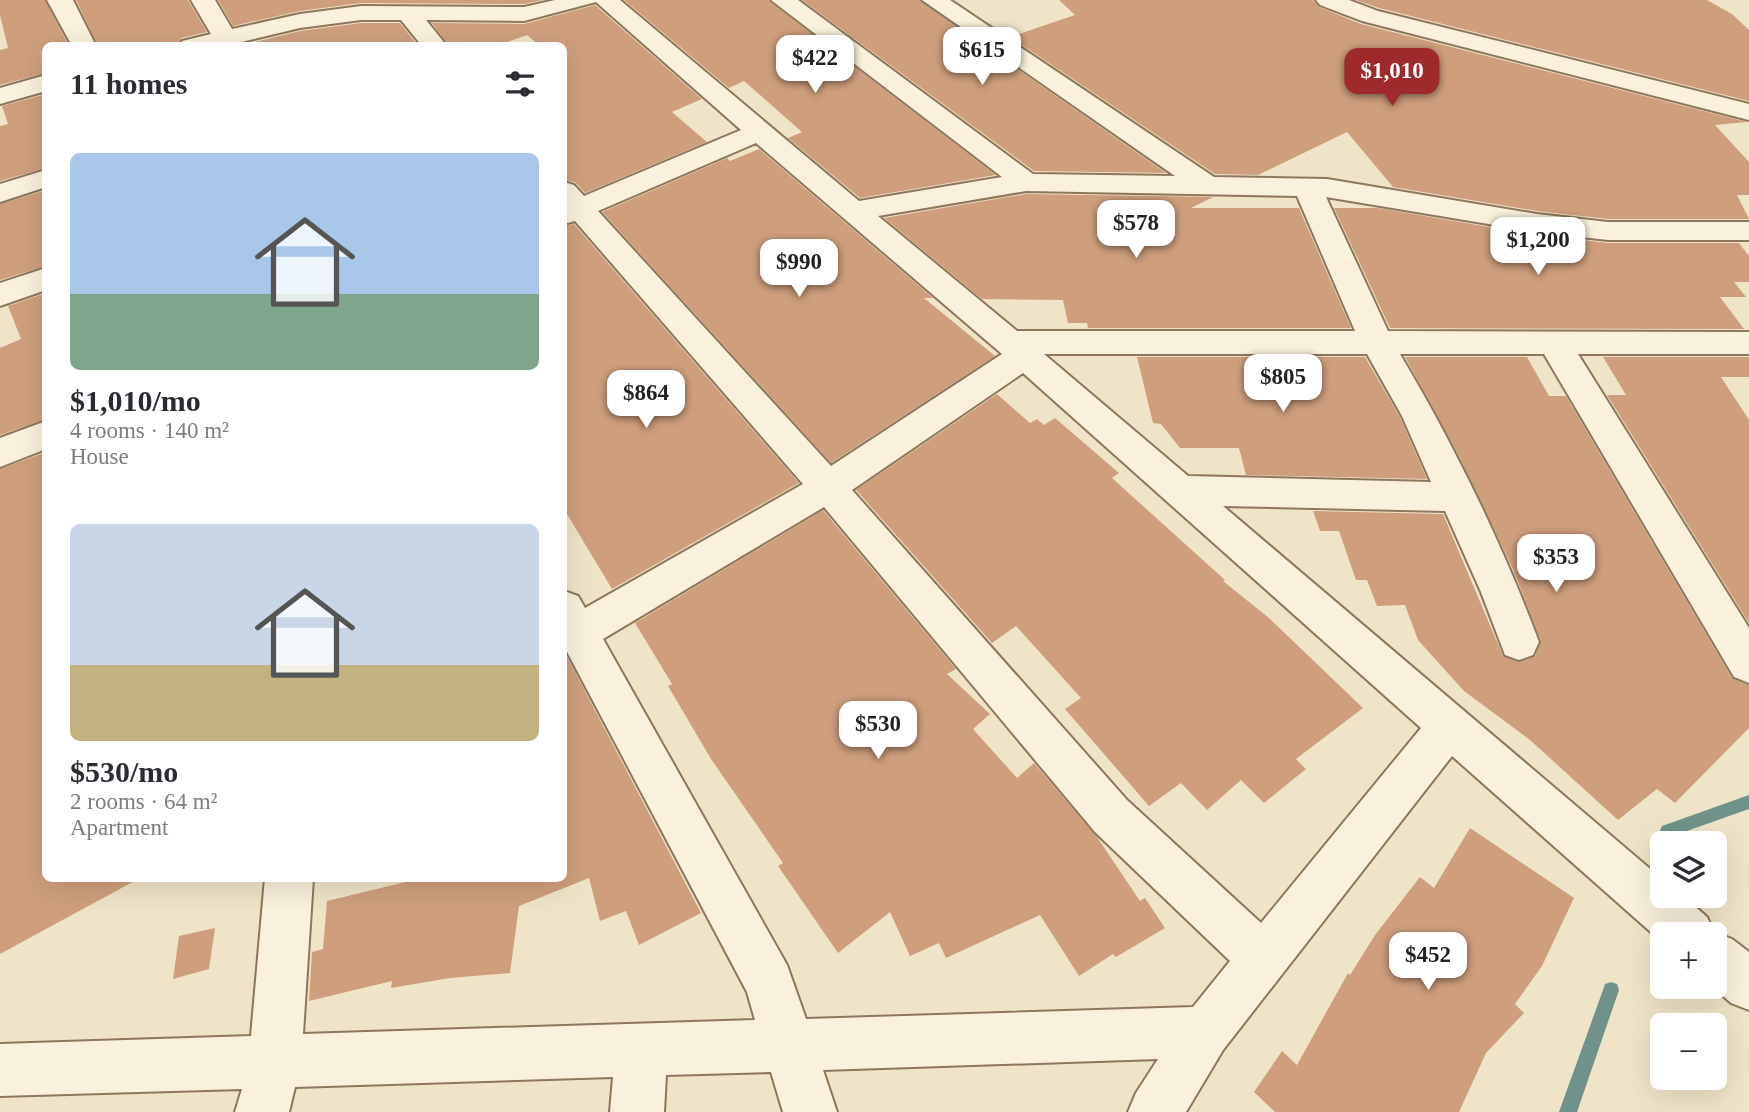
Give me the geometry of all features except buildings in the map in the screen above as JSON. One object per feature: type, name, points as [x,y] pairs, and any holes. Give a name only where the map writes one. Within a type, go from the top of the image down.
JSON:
[{"type":"street","points":[[59,0],[64,4],[82,42]]},
{"type":"street","points":[[203,0],[208,42]]},
{"type":"street","points":[[212,42],[356,6],[407,13],[586,0]]},
{"type":"street","points":[[606,0],[757,132],[1017,349],[1448,728],[1676,922]]},
{"type":"street","points":[[783,0],[1026,182]]},
{"type":"street","points":[[934,0],[1208,186]]},
{"type":"street","points":[[1328,0],[1370,16],[1749,113]]},
{"type":"street","points":[[407,13],[432,42]]},
{"type":"street","points":[[0,96],[42,84]]},
{"type":"street","points":[[757,132],[569,205],[828,487],[1111,816],[1264,959]]},
{"type":"street","points":[[0,193],[42,179]]},
{"type":"street","points":[[851,211],[1026,182],[1307,187],[1363,191],[1476,213],[1608,231],[1749,231]]},
{"type":"street","points":[[1307,187],[1377,343],[1419,416],[1501,592],[1519,642]]},
{"type":"street","points":[[0,295],[42,279]]},
{"type":"street","points":[[1554,343],[1749,664]]},
{"type":"street","points":[[810,1112],[769,983],[571,620],[828,487],[1017,349],[1554,343],[1744,349]]},
{"type":"street","points":[[0,453],[42,436]]},
{"type":"street","points":[[1177,490],[1456,497]]},
{"type":"street","points":[[1155,1112],[1205,1032],[1448,728]]},
{"type":"street","points":[[262,1112],[275,1062],[289,882]]},
{"type":"street","points":[[1727,966],[1749,985]]},
{"type":"street","points":[[0,1070],[1205,1032]]},
{"type":"street","points":[[637,1112],[642,1050]]},
{"type":"waterway","points":[[1667,831],[1749,802]]},
{"type":"waterway","points":[[1568,1112],[1611,990]]}]
